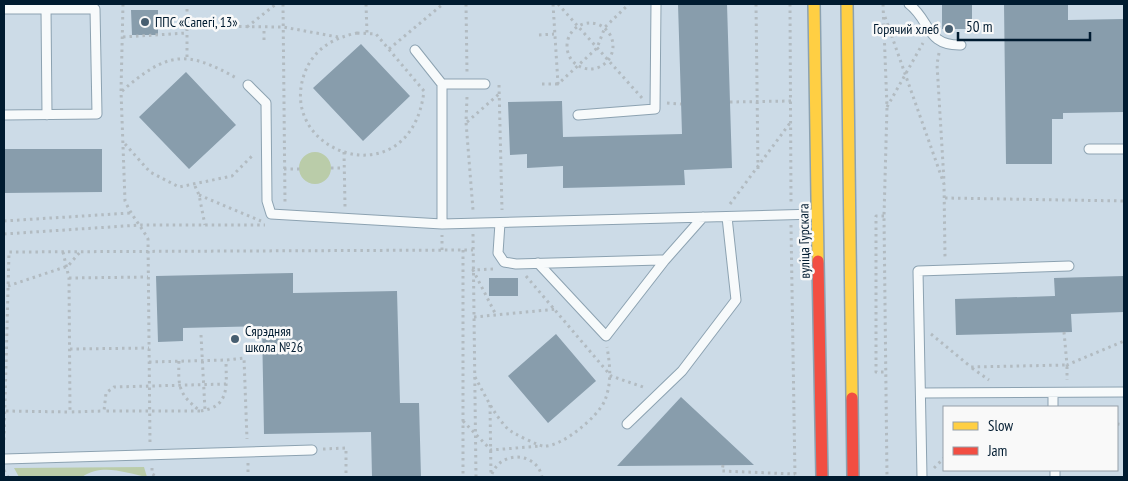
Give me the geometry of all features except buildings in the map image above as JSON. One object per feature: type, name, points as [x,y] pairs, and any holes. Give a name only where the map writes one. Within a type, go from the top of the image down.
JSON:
[{"type":"main road","name":"вуліца Гурскага","points":[[814,4],[826,214],[822,477]]},
{"type":"main road","points":[[847,4],[853,477]]},
{"type":"main road","points":[[826,214],[850,213]]},
{"type":"lane","points":[[578,115],[655,109],[656,4]]},
{"type":"lane","points":[[909,4],[933,36],[941,43],[961,45]]},
{"type":"lane","points":[[4,9],[95,9],[97,114],[4,115]]},
{"type":"lane","points":[[46,9],[48,115]]},
{"type":"lane","points":[[415,50],[442,84],[442,227]]},
{"type":"lane","points":[[442,84],[485,84]]},
{"type":"lane","points":[[248,85],[266,103],[267,201],[271,214],[442,227],[473,223],[826,214]]},
{"type":"lane","points":[[1089,149],[1124,149]]},
{"type":"lane","points":[[538,262],[606,336],[665,260],[703,217]]},
{"type":"lane","points":[[627,424],[682,371],[736,300],[727,217]]},
{"type":"lane","points":[[500,223],[498,252],[504,262],[517,266],[538,262],[665,260]]},
{"type":"lane","points":[[922,477],[922,393],[918,271],[1069,266]]},
{"type":"lane","points":[[922,393],[1066,394],[1124,392]]},
{"type":"lane","points":[[1053,393],[1053,406]]},
{"type":"lane","points":[[4,459],[22,460],[150,454],[312,450]]},
{"type":"path","points":[[123,4],[121,92],[125,143],[125,201],[130,213],[148,239],[150,454],[152,474],[158,477]]},
{"type":"path","points":[[186,57],[187,4]]},
{"type":"path","points":[[247,28],[276,4]]},
{"type":"path","points":[[283,4],[285,205]]},
{"type":"path","points":[[366,4],[367,33]]},
{"type":"path","points":[[389,49],[444,4]]},
{"type":"path","points":[[466,4],[466,122],[473,211],[476,477]]},
{"type":"path","points":[[553,4],[558,84]]},
{"type":"path","points":[[558,4],[646,101],[655,102]]},
{"type":"path","points":[[542,84],[558,84],[578,66],[597,48],[605,28],[629,4]]},
{"type":"path","points":[[756,4],[758,169]]},
{"type":"path","points":[[723,465],[722,471],[794,476],[790,4]]},
{"type":"path","points":[[883,4],[887,107],[884,216],[887,477]]},
{"type":"path","points":[[883,11],[905,78],[944,184]]},
{"type":"path","points":[[590,23],[605,28],[613,40],[614,47],[608,61],[596,69],[578,66],[570,57],[567,49],[570,34],[577,27],[590,23]]},
{"type":"path","points":[[187,26],[283,27],[338,37]]},
{"type":"path","points":[[264,28],[264,40]]},
{"type":"path","points":[[357,32],[376,34],[424,91],[421,112],[412,130],[397,145],[378,154],[357,156],[337,150],[319,139],[307,122],[301,102],[302,82],[308,63],[321,48],[338,37],[357,32]]},
{"type":"path","points":[[123,37],[187,33]]},
{"type":"path","points":[[539,35],[554,34]]},
{"type":"path","points":[[887,107],[905,78],[922,43],[933,36]]},
{"type":"path","points":[[941,43],[937,64],[945,198],[945,271]]},
{"type":"path","points":[[121,92],[144,72],[168,60],[186,57],[212,64],[248,85]]},
{"type":"path","points":[[499,84],[502,210]]},
{"type":"path","points":[[466,122],[499,94]]},
{"type":"path","points":[[730,102],[790,101]]},
{"type":"path","points":[[731,207],[727,207],[758,169],[791,122]]},
{"type":"path","points":[[125,143],[150,172],[180,187],[195,186],[232,176],[266,142]]},
{"type":"path","points":[[344,152],[345,213]]},
{"type":"path","points":[[331,168],[344,168]]},
{"type":"path","points":[[284,169],[300,169]]},
{"type":"path","points":[[195,186],[199,195],[205,225]]},
{"type":"path","points":[[4,234],[140,225],[268,225],[199,195]]},
{"type":"path","points":[[945,198],[1124,201]]},
{"type":"path","points":[[442,211],[483,210]]},
{"type":"path","points":[[492,210],[512,210]]},
{"type":"path","points":[[4,220],[130,213]]},
{"type":"path","points":[[884,216],[876,216],[876,372],[885,372]]},
{"type":"path","points":[[442,227],[442,250]]},
{"type":"path","points":[[462,250],[463,477]]},
{"type":"path","points":[[4,440],[9,252],[473,250]]},
{"type":"path","points":[[63,252],[70,278],[70,412]]},
{"type":"path","points":[[8,286],[68,266],[80,252]]},
{"type":"path","points":[[473,270],[517,266],[556,309],[611,376],[660,394]]},
{"type":"path","points":[[473,270],[496,315]]},
{"type":"path","points":[[70,278],[148,277]]},
{"type":"path","points":[[474,317],[579,307]]},
{"type":"path","points":[[919,325],[971,367],[1068,364],[1124,341]]},
{"type":"path","points":[[1064,332],[1068,364],[1066,394]]},
{"type":"path","points":[[201,335],[205,410]]},
{"type":"path","points":[[462,421],[491,450],[543,446],[556,443],[582,428],[605,401],[611,376],[606,336]]},
{"type":"path","points":[[70,349],[149,348]]},
{"type":"path","points":[[149,362],[244,358],[248,477]]},
{"type":"path","points":[[6,410],[70,412],[200,411],[211,409],[223,400],[226,384],[226,360]]},
{"type":"path","points":[[179,361],[178,386],[185,399],[200,411]]},
{"type":"path","points":[[474,375],[490,404],[509,430],[543,446]]},
{"type":"path","points":[[104,411],[106,393],[114,387],[226,384]]},
{"type":"path","points":[[490,404],[491,477]]},
{"type":"path","points":[[312,450],[346,448],[346,477]]},
{"type":"path","points":[[491,477],[498,464],[508,458],[521,457],[533,462],[541,472],[542,477]]},
{"type":"green space","points":[[315,152],[321,153],[326,157],[330,162],[330,174],[326,179],[321,183],[315,184],[309,183],[304,179],[300,174],[299,168],[300,162],[304,157],[309,153]]},
{"type":"green space","points":[[144,467],[147,477],[106,470],[90,473],[82,477],[19,477],[14,468]]},
{"type":"traffic: slow","points":[[814,4],[818,261]]},
{"type":"traffic: slow","points":[[847,4],[852,398]]},
{"type":"traffic: jam","points":[[818,261],[822,477]]},
{"type":"traffic: jam","points":[[852,398],[853,477]]},
{"type":"place","name":"ППС «Сапегі, 13»","points":[[145,22]]},
{"type":"place","name":"Горячий хлеб","points":[[949,29]]},
{"type":"place","name":"Сярэдняя школа №26","points":[[235,339]]}]
